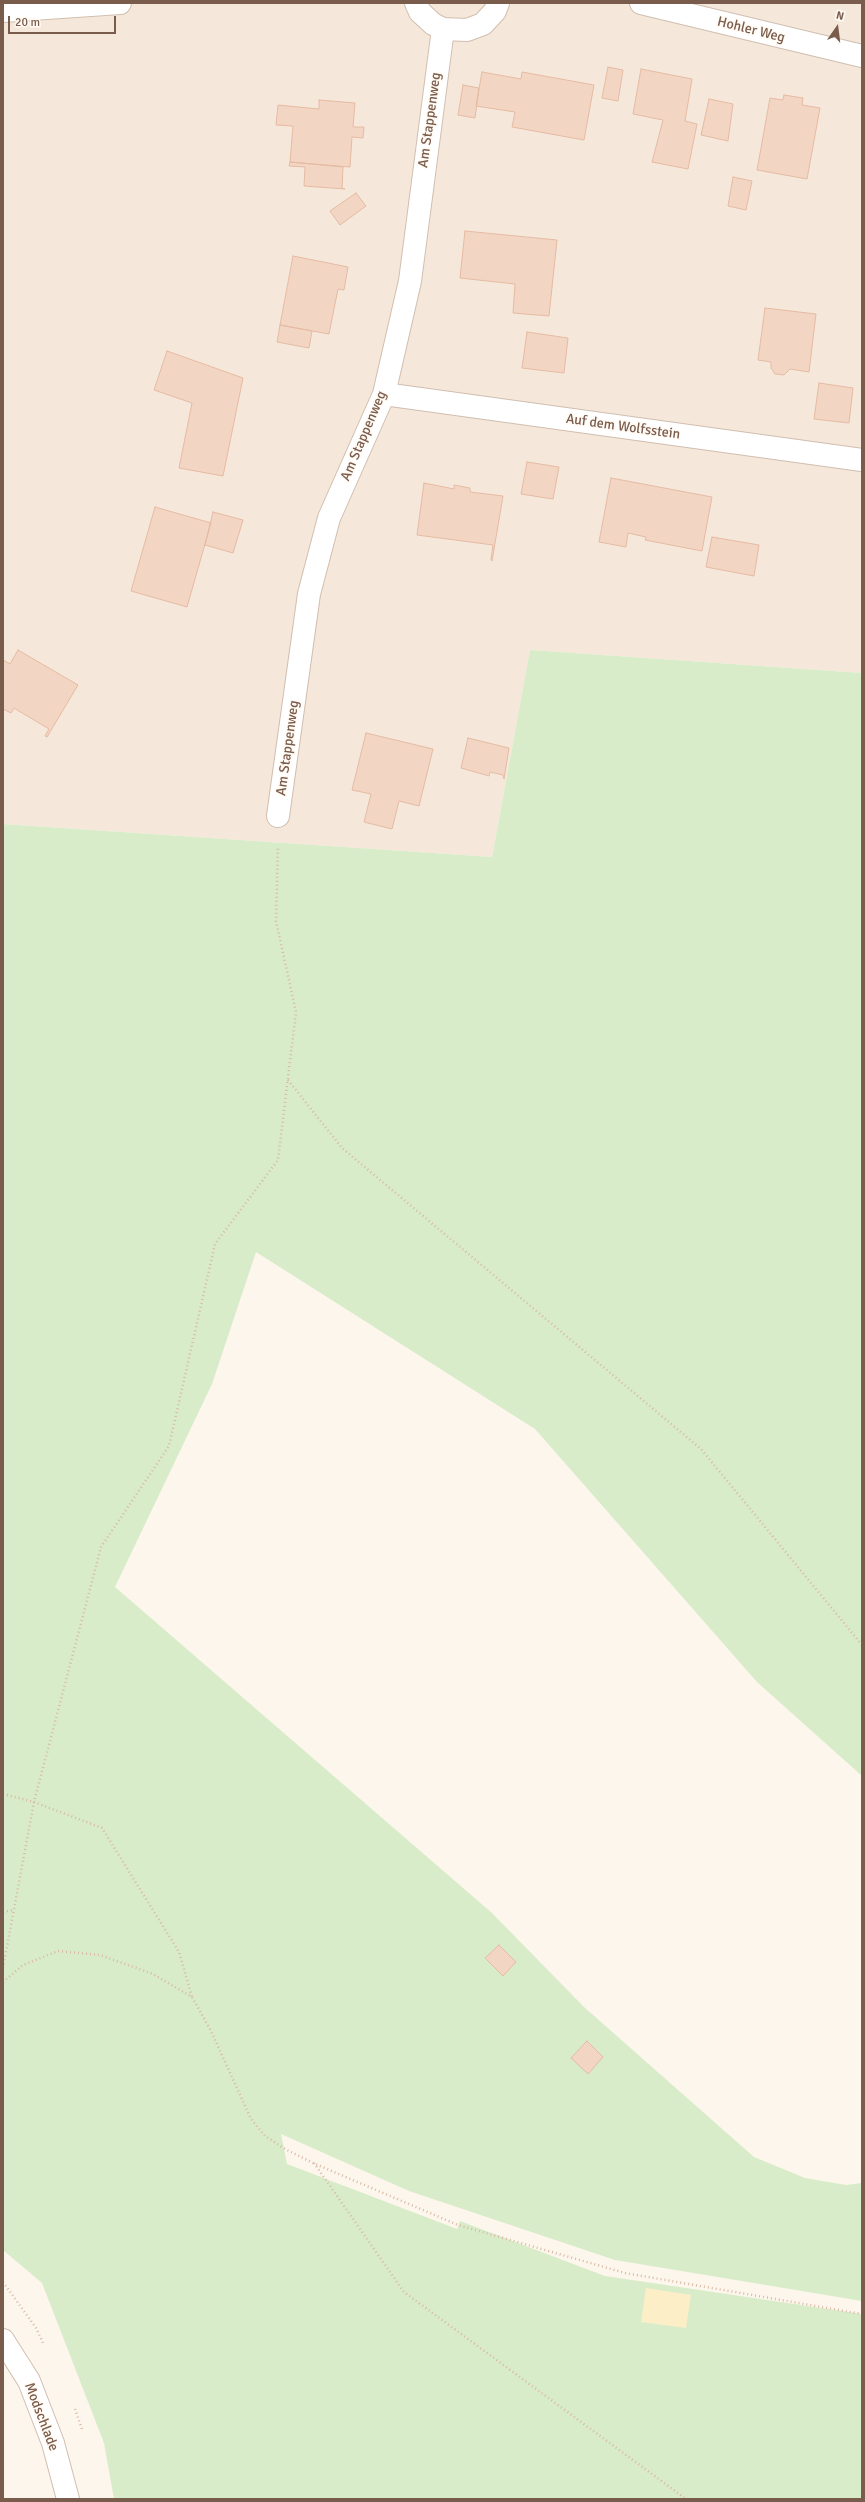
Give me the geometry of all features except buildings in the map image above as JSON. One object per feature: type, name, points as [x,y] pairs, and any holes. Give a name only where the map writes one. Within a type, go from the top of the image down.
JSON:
[{"type":"street","points":[[3,11],[120,3]]},
{"type":"street","points":[[416,3],[420,12],[432,24],[443,29],[467,30],[483,24],[495,11],[498,3]]},
{"type":"street","name":"Hohler Weg","points":[[641,3],[862,56]]},
{"type":"street","name":"Am Stappenweg","points":[[278,816],[309,594],[329,518],[384,394],[410,281],[443,29]]},
{"type":"street","name":"Auf dem Wolfsstein","points":[[384,394],[862,460]]},
{"type":"street","name":"Modschlade","points":[[3,2340],[29,2381],[52,2443],[68,2499]]},
{"type":"path","points":[[3,1968],[34,1802],[102,1547],[169,1446],[215,1244],[278,1160],[296,1012],[276,921],[278,816]]},
{"type":"path","points":[[288,1079],[342,1148],[701,1449],[862,1645]]},
{"type":"path","points":[[3,1794],[34,1802],[102,1828],[180,1952],[192,1997],[211,2031],[251,2119],[265,2136],[285,2150],[458,2225],[624,2273],[862,2314]]},
{"type":"path","points":[[3,1912],[14,1910]]},
{"type":"path","points":[[3,1982],[23,1965],[58,1951],[100,1955],[153,1974],[192,1997]]},
{"type":"path","points":[[313,2163],[404,2292],[686,2499]]},
{"type":"shaded area","points":[[3,3],[862,3],[862,673],[530,650],[492,857],[3,824]]},
{"type":"green space","points":[[530,650],[862,673],[862,1776],[757,1682],[535,1429],[256,1252],[212,1384],[115,1587],[492,1913],[584,2007],[754,2157],[805,2178],[846,2185],[862,2183],[862,2301],[615,2260],[409,2191],[281,2134],[287,2164],[457,2229],[460,2221],[605,2276],[862,2314],[862,2499],[114,2499],[104,2443],[42,2283],[3,2250],[3,824],[492,857]]},
{"type":"sand","points":[[646,2288],[691,2295],[686,2328],[641,2322]]}]
